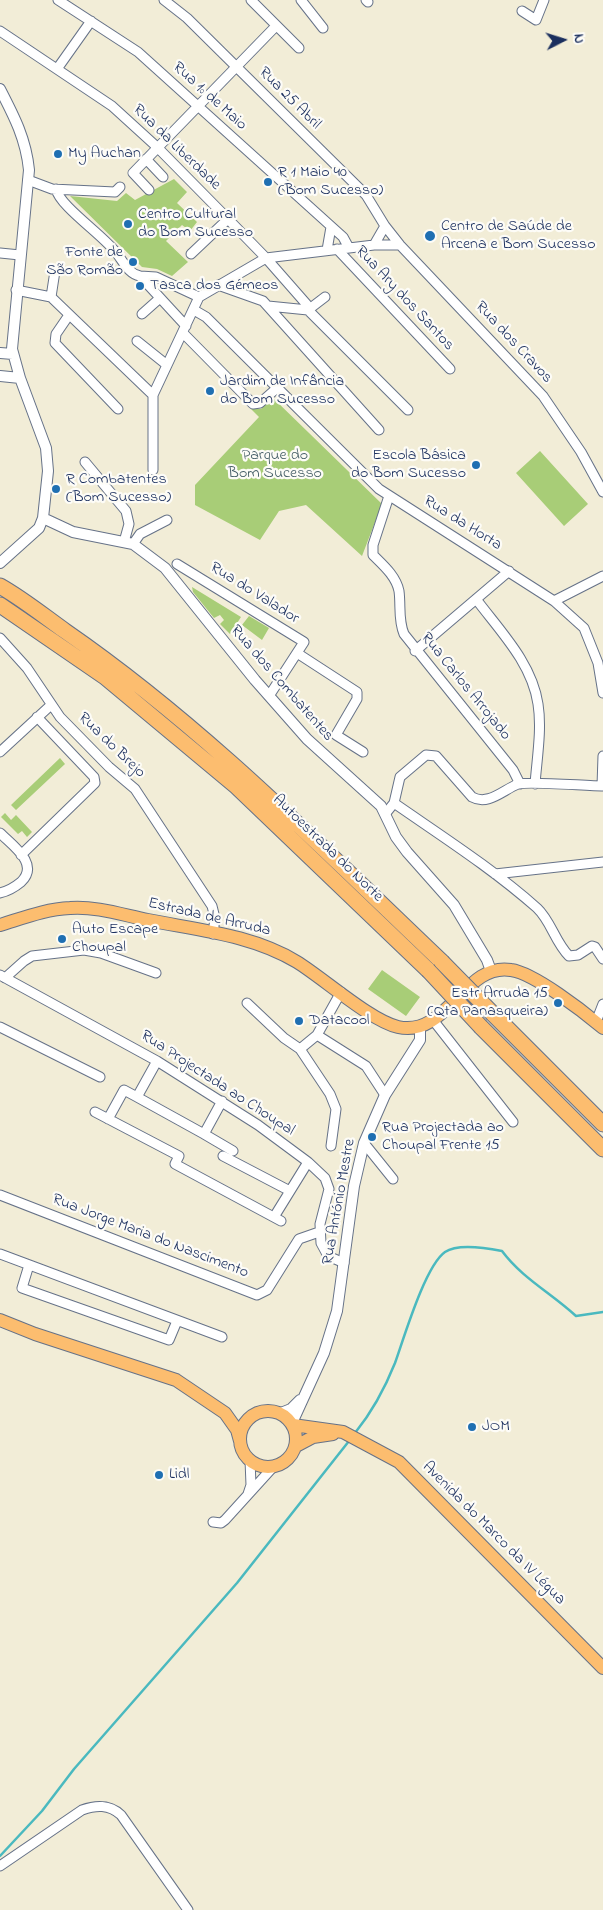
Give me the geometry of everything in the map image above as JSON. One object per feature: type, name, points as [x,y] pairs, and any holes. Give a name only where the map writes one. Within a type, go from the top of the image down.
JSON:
[{"type":"highway","name":"Autoestrada do Norte","points":[[3,588],[114,665],[187,724],[254,782],[442,962],[603,1124]]},
{"type":"highway","name":"Autoestrada do Norte","points":[[0,605],[105,678],[237,787],[428,970],[481,1027],[603,1149]]},
{"type":"main road","name":"Estrada de Arruda","points":[[0,924],[52,910],[84,908],[261,944],[279,952],[388,1024],[403,1028],[420,1026],[433,1020],[479,978],[491,971]]},
{"type":"main road","points":[[491,971],[508,969],[520,972],[599,1025]]},
{"type":"main road","points":[[0,1320],[36,1334],[168,1376],[184,1384],[224,1413],[236,1430],[242,1448],[250,1460],[262,1466],[274,1466],[288,1459],[296,1446],[297,1439],[293,1424],[281,1413],[264,1411],[250,1415],[224,1413]]},
{"type":"main road","points":[[240,1441],[244,1425],[250,1415]]},
{"type":"main road","name":"Avenida do Marco da IV Légua","points":[[293,1424],[334,1430],[355,1438],[399,1462],[603,1668]]},
{"type":"main road","name":"Avenida do Marco da IV Légua","points":[[296,1446],[319,1436],[355,1438]]},
{"type":"street","name":"Rua 1º de Maio","points":[[58,0],[138,52],[343,237],[349,248]]},
{"type":"street","name":"Rua 25 Abril","points":[[164,0],[187,18],[366,195],[384,226]]},
{"type":"street","points":[[251,0],[299,48]]},
{"type":"street","points":[[301,0],[323,28]]},
{"type":"street","points":[[522,11],[536,20],[544,0]]},
{"type":"street","points":[[57,69],[91,21]]},
{"type":"street","points":[[149,190],[133,173],[156,147],[276,26]]},
{"type":"street","name":"Rua da Liberdade","points":[[0,31],[105,101],[156,147],[266,258],[309,307],[308,310],[408,410]]},
{"type":"street","points":[[0,89],[21,129],[26,146],[28,180],[12,334],[13,354],[48,458],[43,518],[35,533],[0,562]]},
{"type":"street","points":[[146,159],[163,177]]},
{"type":"street","points":[[28,180],[48,189],[115,192],[120,187]]},
{"type":"street","points":[[56,189],[63,201],[118,253],[131,272],[140,276],[156,277],[199,297]]},
{"type":"street","points":[[191,254],[228,218]]},
{"type":"street","points":[[374,245],[384,226]]},
{"type":"street","name":"Rua dos Cravos","points":[[384,226],[543,396],[581,452],[603,492]]},
{"type":"street","points":[[331,228],[332,249]]},
{"type":"street","points":[[153,470],[153,395],[199,297],[266,258],[332,249],[374,245],[400,245]]},
{"type":"street","name":"Rua Ary dos Santos","points":[[332,249],[450,369]]},
{"type":"street","points":[[0,253],[20,255]]},
{"type":"street","points":[[52,297],[55,271]]},
{"type":"street","points":[[140,276],[184,329],[253,404],[260,403],[277,388]]},
{"type":"street","points":[[218,285],[259,299],[268,306],[378,430]]},
{"type":"street","points":[[16,290],[52,297],[153,395]]},
{"type":"street","points":[[268,306],[308,310],[325,297]]},
{"type":"street","points":[[142,314],[160,298]]},
{"type":"street","name":"Rua da Horta","points":[[194,310],[206,317],[379,489],[554,601],[584,628],[598,663],[603,693]]},
{"type":"street","points":[[69,315],[56,334],[55,343],[118,409]]},
{"type":"street","points":[[137,341],[167,365]]},
{"type":"street","points":[[0,353],[13,354]]},
{"type":"street","points":[[0,376],[20,378]]},
{"type":"street","points":[[84,462],[126,511],[129,524],[129,543]]},
{"type":"street","name":"Rua Carlos Arrojado","points":[[389,496],[373,545],[373,555],[393,576],[399,590],[400,625],[415,651],[513,770],[520,784]]},
{"type":"street","name":"Rua dos Combatentes","points":[[43,518],[73,532],[129,543],[165,568],[306,739],[381,806],[396,837],[407,852],[454,905],[491,971]]},
{"type":"street","points":[[129,543],[166,520]]},
{"type":"street","name":"Rua do Valador","points":[[177,564],[304,642],[297,653]]},
{"type":"street","points":[[415,651],[509,571]]},
{"type":"street","points":[[554,601],[603,576]]},
{"type":"street","points":[[476,599],[516,650],[531,677],[538,704],[535,784]]},
{"type":"street","name":"Rua do Brejo","points":[[0,638],[27,668],[50,704],[74,732],[135,789],[212,906],[215,918],[213,934]]},
{"type":"street","points":[[269,696],[297,653],[357,692],[357,699],[336,735],[363,752]]},
{"type":"street","points":[[0,752],[50,704]]},
{"type":"street","points":[[21,855],[95,783],[94,777],[37,717]]},
{"type":"street","points":[[386,813],[394,803],[400,777],[426,755],[436,756],[472,797],[477,800],[489,799],[520,784],[602,786],[603,756]]},
{"type":"street","points":[[394,803],[495,874],[539,910],[569,956],[578,955],[592,946],[595,947],[603,959]]},
{"type":"street","points":[[0,832],[28,864],[28,873],[19,884],[0,893]]},
{"type":"street","points":[[495,874],[603,862]]},
{"type":"street","points":[[3,977],[28,958],[84,950],[101,953],[156,973]]},
{"type":"street","name":"Rua Projectada ao Choupal","points":[[3,977],[156,1061],[222,1101],[308,1162],[325,1178],[329,1189],[319,1232]]},
{"type":"street","points":[[300,1050],[317,1035],[341,992]]},
{"type":"street","points":[[247,1003],[284,1038],[300,1050],[334,1102],[336,1109],[331,1146]]},
{"type":"street","points":[[599,1025],[603,1004]]},
{"type":"street","points":[[433,1020],[513,1122]]},
{"type":"street","name":"Rua António Mestre","points":[[293,1424],[332,1330],[344,1263],[354,1186],[364,1143],[385,1095],[419,1044],[421,1036],[420,1026]]},
{"type":"street","points":[[0,1028],[100,1077]]},
{"type":"street","points":[[317,1035],[366,1066],[385,1095]]},
{"type":"street","points":[[136,1097],[156,1061]]},
{"type":"street","points":[[108,1119],[124,1090],[233,1151]]},
{"type":"street","points":[[204,1134],[222,1101]]},
{"type":"street","points":[[94,1112],[179,1156],[175,1164],[277,1219],[290,1191],[308,1162]]},
{"type":"street","points":[[364,1143],[393,1179]]},
{"type":"street","points":[[223,1156],[290,1191]]},
{"type":"street","name":"Rua Jorge Maria do Nascimento","points":[[0,1195],[257,1295],[267,1290],[299,1239],[319,1232]]},
{"type":"street","points":[[319,1232],[324,1251],[344,1263]]},
{"type":"street","points":[[0,1254],[222,1337]]},
{"type":"street","points":[[29,1265],[22,1288],[169,1340],[177,1321]]},
{"type":"street","name":"Rua António Mestre","points":[[281,1413],[295,1406],[307,1391]]},
{"type":"street","points":[[247,1496],[251,1485],[250,1460]]},
{"type":"street","points":[[213,1522],[220,1523],[225,1520],[274,1466]]},
{"type":"street","points":[[0,1866],[82,1810],[92,1806],[107,1806],[121,1815],[188,1910]]},
{"type":"green space","points":[[174,179],[187,192],[177,203],[197,222],[190,231],[182,225],[166,241],[188,262],[172,276],[157,269],[142,267],[70,196],[117,201],[126,193],[135,200]]},
{"type":"green space","name":"Parque do Bom Sucesso","points":[[272,397],[382,504],[362,556],[306,505],[279,511],[260,540],[195,505],[195,485],[259,417],[251,409],[261,409]]},
{"type":"green space","points":[[540,451],[588,504],[564,526],[516,473]]},
{"type":"green space","points":[[192,587],[241,617],[230,634],[220,624],[224,620],[220,615],[214,618],[193,592]]},
{"type":"green space","points":[[249,616],[269,628],[262,640],[242,625]]},
{"type":"green space","points":[[60,758],[65,764],[16,810],[11,805]]},
{"type":"green space","points":[[5,813],[11,820],[16,815],[32,832],[27,837],[22,831],[18,834],[1,817]]},
{"type":"green space","points":[[382,970],[420,997],[406,1016],[368,989]]},
{"type":"waterway","points":[[355,1433],[387,1382],[416,1303],[430,1272],[437,1260],[451,1249],[473,1247],[502,1251],[518,1269],[576,1316],[603,1312]]},
{"type":"waterway","points":[[0,1856],[42,1811],[74,1769],[237,1583],[349,1441]]},
{"type":"place","name":"My Auchan","points":[[58,154]]},
{"type":"place","name":"R 1 Maio 40 (Bom Sucesso)","points":[[268,182]]},
{"type":"place","name":"Centro Cultural do Bom Sucesso","points":[[128,224]]},
{"type":"place","name":"Centro de Saúde de Arcena e Bom Sucesso","points":[[430,236]]},
{"type":"place","name":"Fonte de São Romão","points":[[133,262]]},
{"type":"place","name":"Tasca dos Gémeos","points":[[140,286]]},
{"type":"place","name":"Jardim de Infância do Bom Sucesso","points":[[210,391]]},
{"type":"place","name":"Escola Básica do Bom Sucesso","points":[[476,465]]},
{"type":"place","name":"R Combatentes (Bom Sucesso)","points":[[56,489]]},
{"type":"place","name":"Auto Escape Choupal","points":[[62,939]]},
{"type":"place","name":"Estr Arruda 15 (Qta Panasqueira)","points":[[558,1003]]},
{"type":"place","name":"Datacool","points":[[299,1021]]},
{"type":"place","name":"Rua Projectada ao Choupal Frente 15","points":[[372,1137]]},
{"type":"place","name":"JOM","points":[[472,1427]]},
{"type":"place","name":"Lidl","points":[[159,1475]]}]
